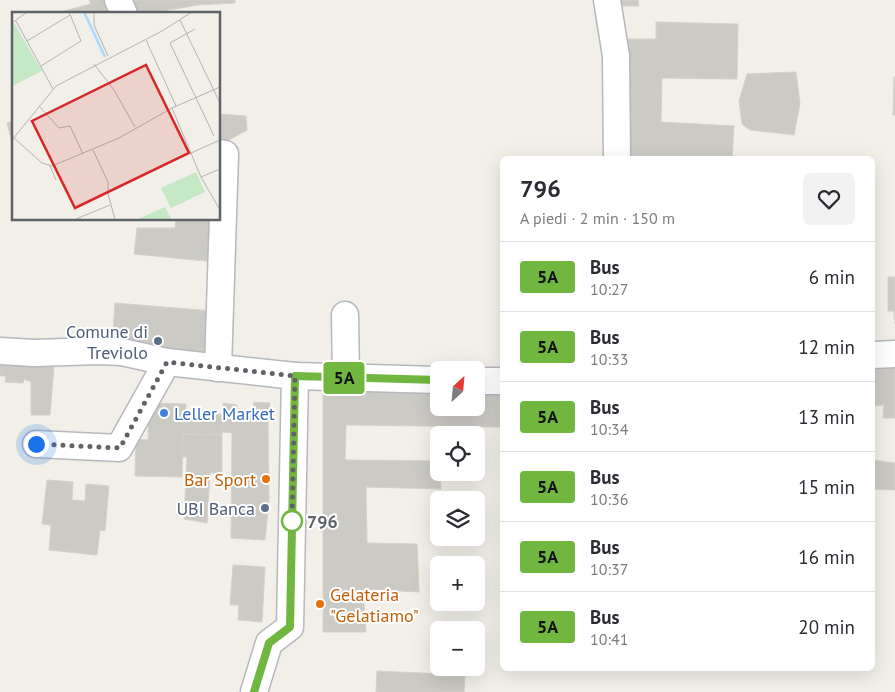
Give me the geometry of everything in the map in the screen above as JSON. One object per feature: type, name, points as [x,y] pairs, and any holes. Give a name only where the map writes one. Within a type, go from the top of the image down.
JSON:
[{"type":"street","points":[[118,0],[123,12]]},
{"type":"street","points":[[607,0],[616,56],[616,156]]},
{"type":"street","points":[[218,368],[225,154],[220,152]]},
{"type":"street","points":[[345,316],[346,378]]},
{"type":"street","points":[[0,351],[34,353],[122,352],[167,362],[295,376],[430,380]]},
{"type":"street","points":[[875,354],[895,354]]},
{"type":"street","points":[[36,444],[120,448],[167,362]]},
{"type":"street","points":[[254,692],[269,643],[290,627],[295,376]]},
{"type":"street","points":[[485,381],[500,381]]},
{"type":"building","points":[[89,0],[111,0],[114,12],[60,12],[91,4]]},
{"type":"building","points":[[123,0],[235,0],[235,3],[198,5],[163,12],[126,12]]},
{"type":"building","points":[[615,0],[638,0],[639,6],[616,6]]},
{"type":"building","points":[[656,22],[738,24],[737,79],[662,78],[661,122],[734,126],[732,156],[624,156],[625,39],[656,39]]},
{"type":"building","points":[[796,72],[800,104],[794,135],[750,130],[742,124],[739,101],[747,74]]},
{"type":"building","points":[[894,77],[895,115],[893,115]]},
{"type":"building","points":[[220,114],[246,116],[247,130],[220,143]]},
{"type":"building","points":[[12,122],[12,142],[7,123]]},
{"type":"building","points":[[176,220],[217,220],[215,262],[134,254],[137,228],[175,228]]},
{"type":"building","points":[[888,277],[895,277],[895,324],[894,311],[888,311]]},
{"type":"building","points":[[115,303],[212,311],[209,352],[112,344]]},
{"type":"building","points":[[0,356],[49,358],[54,366],[50,415],[31,415],[31,382],[24,379],[23,383],[5,382],[6,376],[0,376]]},
{"type":"building","points":[[895,363],[895,418],[883,418],[884,405],[875,406],[875,364]]},
{"type":"building","points":[[485,390],[500,390],[500,427],[346,425],[345,460],[430,461],[430,481],[441,481],[441,489],[366,487],[367,543],[417,544],[419,592],[363,589],[366,632],[323,632],[323,391],[430,391],[430,416],[485,416]]},
{"type":"building","points":[[254,402],[270,403],[268,417],[269,501],[265,540],[231,538],[232,433],[222,432],[223,403],[237,405],[236,414],[252,415]]},
{"type":"building","points":[[149,403],[186,404],[186,413],[223,414],[222,435],[183,434],[182,477],[135,476],[136,439],[148,440]]},
{"type":"building","points":[[183,434],[222,435],[222,473],[210,473],[207,523],[184,519],[187,457],[182,457]]},
{"type":"building","points":[[875,460],[895,463],[895,490],[875,489]]},
{"type":"building","points":[[47,480],[73,482],[72,500],[85,501],[86,484],[109,486],[105,531],[100,530],[97,555],[49,550],[51,525],[42,524]]},
{"type":"building","points":[[233,565],[265,567],[262,622],[238,620],[239,605],[230,605]]},
{"type":"building","points":[[377,671],[430,673],[430,676],[465,676],[464,692],[376,692]]},
{"type":"bus line","name":"5A","points":[[254,692],[269,643],[290,627],[295,376],[430,380]]},
{"type":"place","name":"Comune di Treviolo","points":[[158,341]]},
{"type":"place","name":"Leller Market","points":[[164,413]]},
{"type":"place","name":"Bar Sport","points":[[266,479]]},
{"type":"place","name":"UBI Banca","points":[[265,508]]},
{"type":"place","name":"796","points":[[292,521]]},
{"type":"place","name":"Gelateria \"Gelatiamo\"","points":[[320,604]]},
{"type":"route","points":[[36,444],[120,448],[167,362],[295,376],[292,521]]}]
